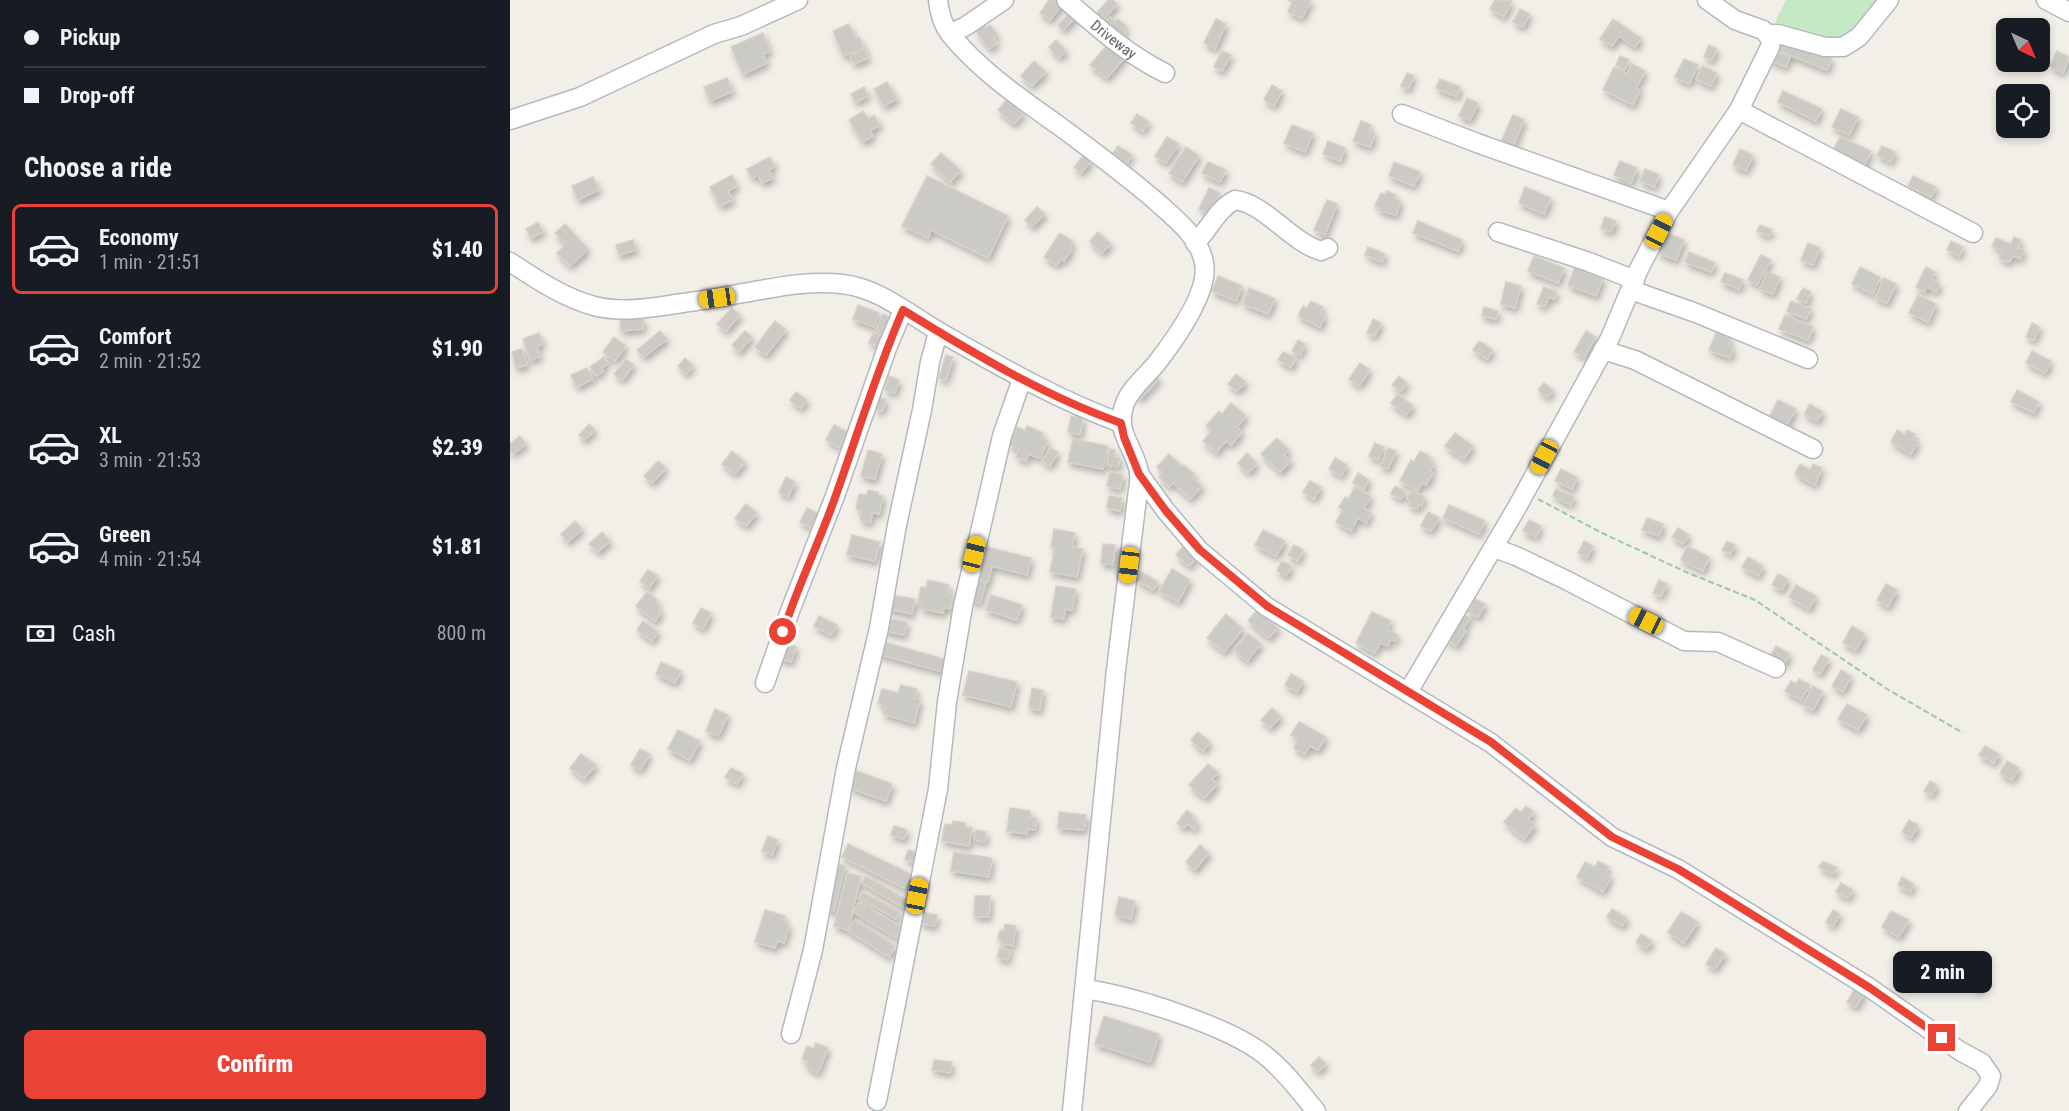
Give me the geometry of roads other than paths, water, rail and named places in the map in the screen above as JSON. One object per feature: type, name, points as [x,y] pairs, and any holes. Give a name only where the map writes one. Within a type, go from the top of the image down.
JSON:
[{"type":"street","points":[[510,120],[580,97],[714,34],[741,26],[798,0]]},
{"type":"street","points":[[938,0],[944,24],[950,34],[986,70],[1137,185],[1179,222],[1195,243],[1204,261],[1205,271],[1200,291],[1175,338],[1126,402],[1121,423],[1124,437],[1139,474],[1166,511],[1200,550],[1242,588],[1267,606],[1491,742],[1612,837],[1678,869],[1759,918],[1870,988],[1960,1051],[1982,1063],[1991,1076],[1988,1086],[1968,1111]]},
{"type":"street","points":[[950,34],[1004,0]]},
{"type":"street","name":"Driveway","points":[[1066,0],[1093,24],[1146,64],[1165,73]]},
{"type":"street","points":[[1707,0],[1735,20],[1768,34],[1778,34],[1825,46],[1843,47],[1859,37],[1889,0]]},
{"type":"street","points":[[2046,0],[2069,12]]},
{"type":"street","points":[[1408,692],[1494,548],[1603,350],[1669,211],[1739,110],[1770,47],[1772,39],[1768,34]]},
{"type":"street","points":[[1739,110],[1973,233]]},
{"type":"street","points":[[1402,114],[1669,211]]},
{"type":"street","points":[[1195,243],[1227,204],[1235,200],[1250,204],[1309,247],[1321,251],[1329,248]]},
{"type":"street","points":[[1498,231],[1589,262],[1633,285],[1696,313],[1808,359]]},
{"type":"street","points":[[510,262],[545,284],[572,297],[594,306],[616,309],[644,308],[820,282],[845,284],[864,289],[1057,398],[1121,423]]},
{"type":"street","points":[[765,683],[797,590],[836,496],[887,348],[903,310]]},
{"type":"street","points":[[791,1034],[813,950],[846,768],[879,627],[897,525],[938,332]]},
{"type":"street","points":[[1603,350],[1635,360],[1813,449]]},
{"type":"street","points":[[877,1101],[938,789],[947,702],[963,606],[1002,436],[1022,379]]},
{"type":"street","points":[[1072,1111],[1116,670],[1139,474]]},
{"type":"street","points":[[1494,548],[1566,580],[1684,641],[1718,642],[1776,668]]},
{"type":"street","points":[[1085,989],[1112,993],[1196,1021],[1251,1046],[1276,1064],[1316,1111]]}]
